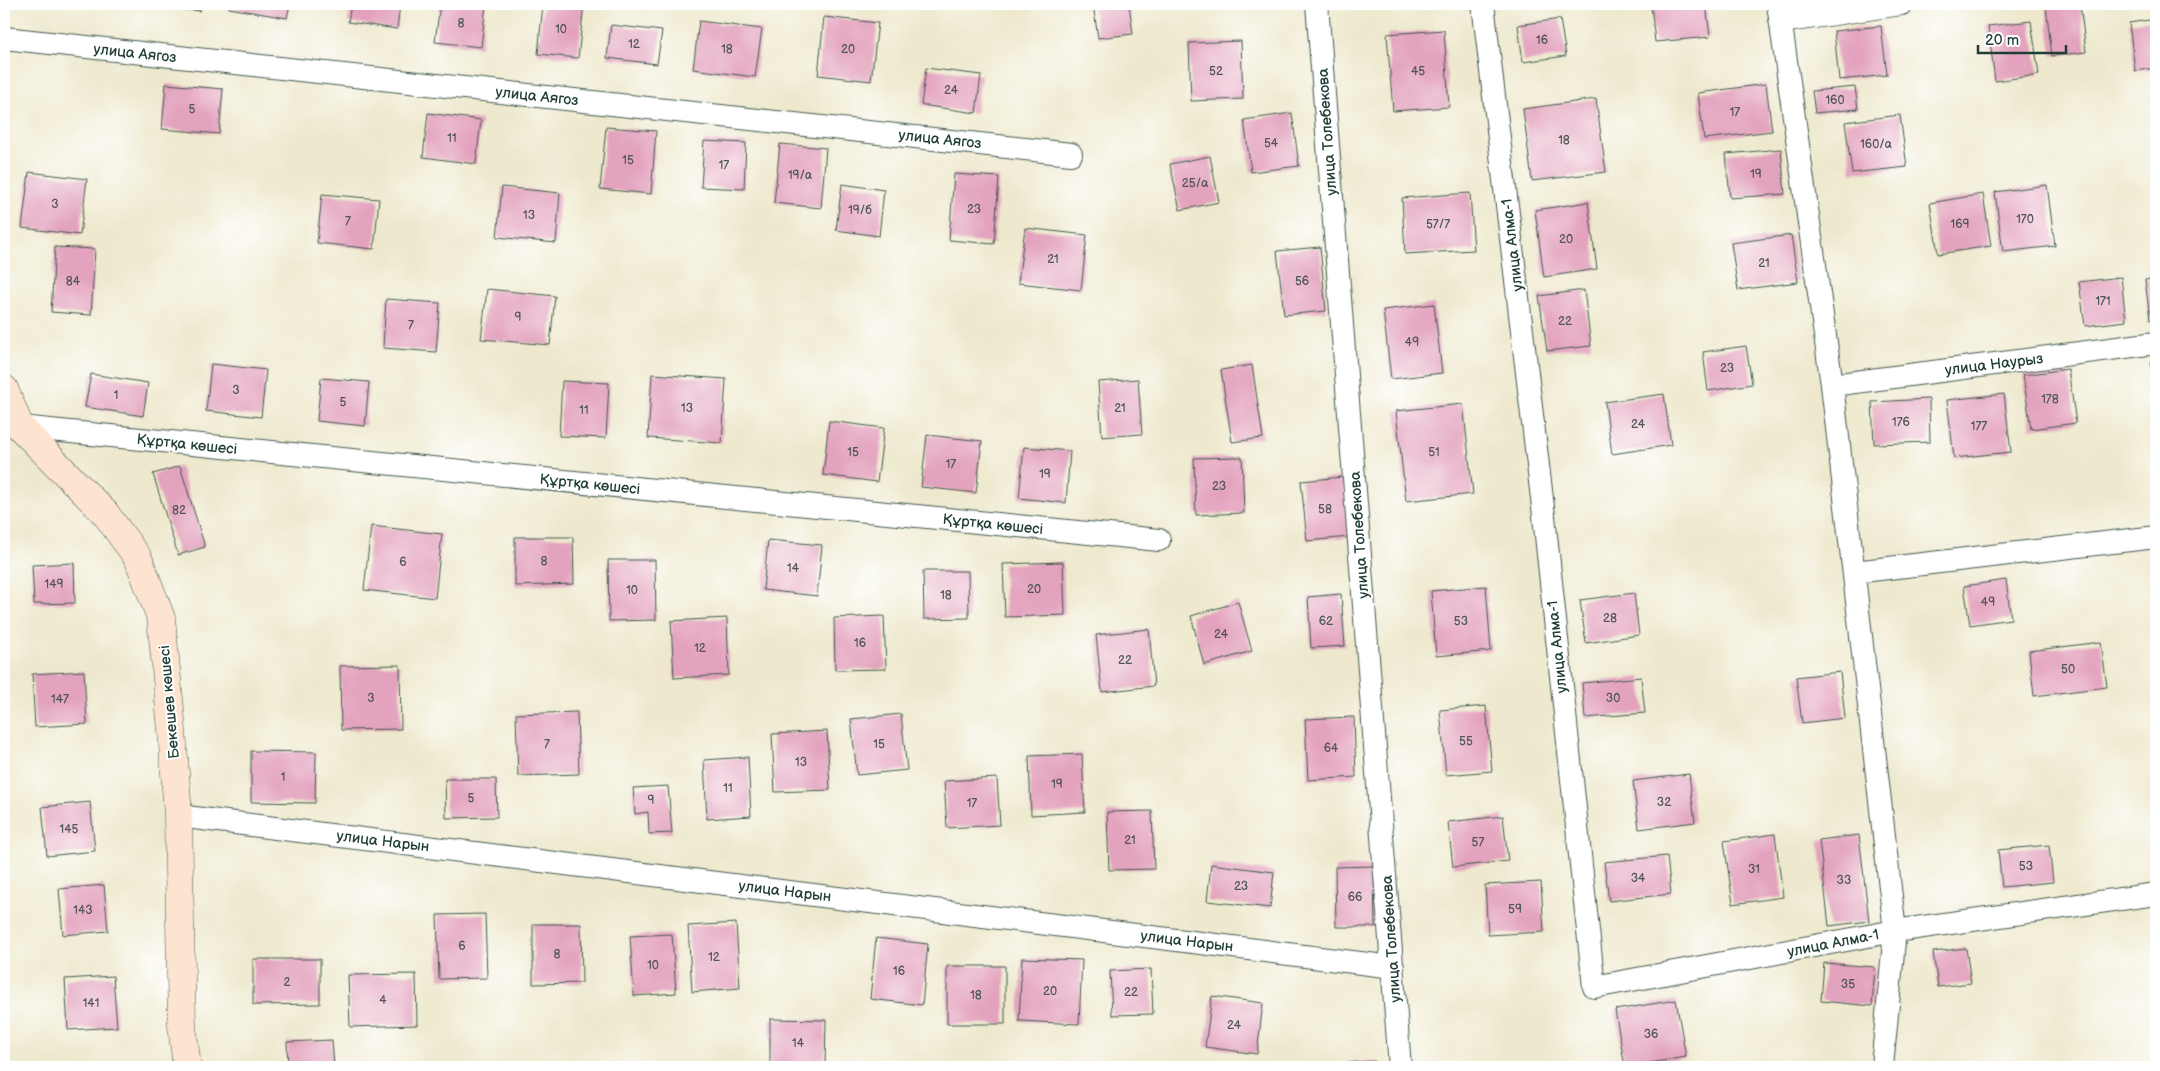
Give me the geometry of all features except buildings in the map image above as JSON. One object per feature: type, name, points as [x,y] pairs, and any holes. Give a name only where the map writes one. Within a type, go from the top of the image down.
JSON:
[{"type":"main road","name":"Бекешев көшесі","points":[[4,389],[20,427],[105,513],[138,558],[161,618],[178,816],[182,1026],[187,1067]]},
{"type":"street","name":"улица Толебекова","points":[[1318,4],[1400,1067]]},
{"type":"street","name":"улица Алма-1","points":[[1483,4],[1543,507],[1594,987],[1895,931],[2156,894]]},
{"type":"street","points":[[1780,13],[1901,4]]},
{"type":"street","name":"улица Алма-1","points":[[1780,13],[1832,385],[1895,931],[1882,1067]]},
{"type":"street","name":"улица Аягоз","points":[[4,38],[1071,154]]},
{"type":"street","name":"улица Наурыз","points":[[1832,385],[2156,343]]},
{"type":"street","name":"Құртқа көшесі","points":[[20,427],[1159,540]]},
{"type":"street","points":[[1854,572],[2156,537]]},
{"type":"street","name":"улица Нарын","points":[[178,816],[1393,966]]}]
